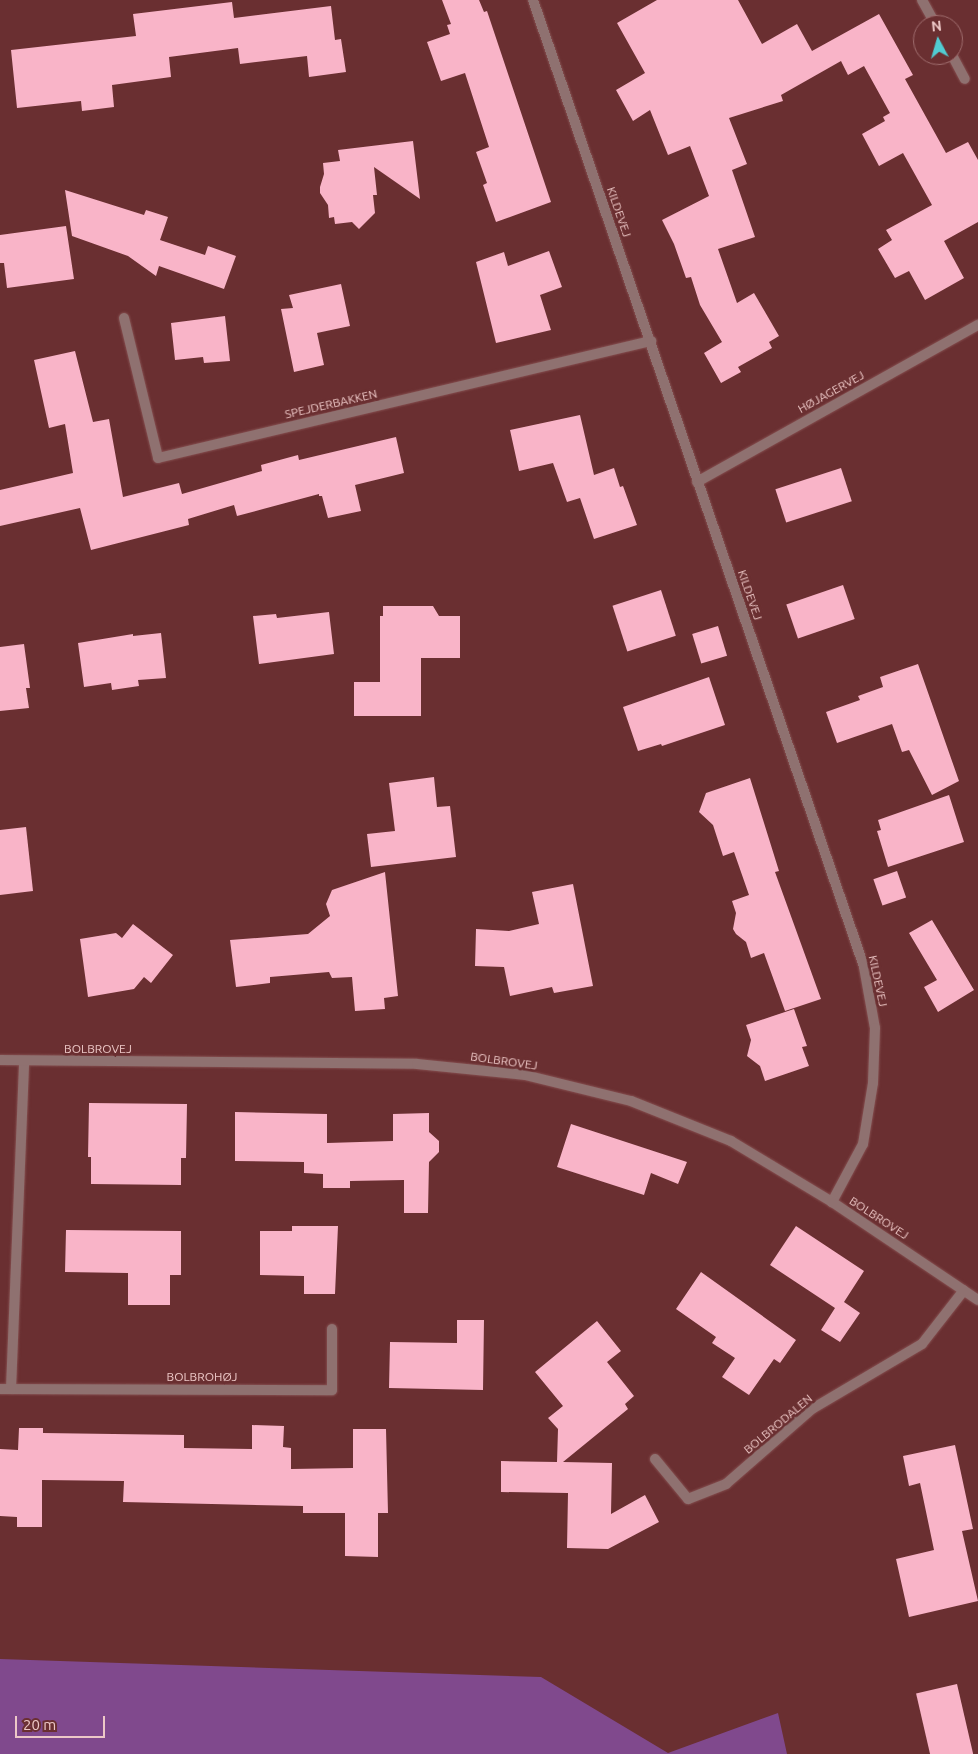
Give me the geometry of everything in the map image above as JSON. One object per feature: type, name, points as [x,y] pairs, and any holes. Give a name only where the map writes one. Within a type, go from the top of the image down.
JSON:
[{"type":"street","name":"KILDEVEJ","points":[[533,0],[864,967],[874,1028],[873,1083],[862,1144],[832,1202]]},
{"type":"street","points":[[922,0],[930,15]]},
{"type":"street","points":[[957,65],[965,79]]},
{"type":"street","name":"SPEJDERBAKKEN","points":[[124,318],[158,458],[650,341]]},
{"type":"street","name":"HØJAGERVEJ","points":[[697,482],[978,325]]},
{"type":"street","name":"BOLBROVEJ","points":[[0,1060],[417,1064],[525,1075],[631,1101],[731,1141],[832,1202],[978,1300]]},
{"type":"street","points":[[12,1389],[24,1061]]},
{"type":"street","name":"BOLBRODALEN","points":[[654,1459],[688,1499],[726,1484],[812,1409],[922,1344],[964,1290]]},
{"type":"street","name":"BOLBROHØJ","points":[[0,1389],[332,1390],[332,1329]]},
{"type":"shaded area","points":[[0,1659],[541,1677],[668,1753],[778,1713],[787,1754],[0,1754]]},
{"type":"building","points":[[442,0],[479,0],[484,12],[487,11],[551,202],[496,222],[483,185],[487,183],[476,152],[489,147],[465,73],[441,81],[427,42],[450,34],[447,25],[451,24]]},
{"type":"building","points":[[657,0],[738,0],[762,44],[797,24],[812,51],[879,14],[913,75],[905,79],[946,153],[968,142],[978,160],[978,222],[944,241],[964,278],[925,300],[909,271],[895,278],[878,249],[892,240],[886,230],[932,205],[903,153],[879,166],[862,134],[885,121],[883,117],[890,113],[864,66],[848,75],[841,61],[781,95],[783,101],[729,118],[747,164],[732,170],[755,237],[718,249],[737,303],[754,293],[779,336],[769,342],[772,348],[738,367],[741,372],[721,383],[704,353],[722,342],[700,305],[691,277],[686,278],[674,244],[662,220],[709,196],[690,146],[668,155],[650,110],[633,121],[616,90],[645,73],[617,23]]},
{"type":"building","points":[[232,2],[234,18],[331,6],[335,40],[341,39],[346,72],[309,77],[307,56],[240,64],[238,48],[169,57],[171,77],[112,85],[114,107],[82,111],[81,101],[17,108],[11,50],[136,36],[133,14]]},
{"type":"building","points":[[413,141],[420,199],[374,167],[377,195],[373,195],[375,213],[359,229],[352,222],[335,224],[334,217],[329,218],[328,205],[320,193],[324,174],[323,163],[340,161],[338,150]]},
{"type":"building","points":[[65,190],[144,215],[146,210],[168,217],[160,240],[205,255],[208,246],[236,256],[224,289],[159,266],[156,276],[128,256],[72,236]]},
{"type":"building","points":[[66,226],[74,279],[7,288],[4,263],[0,263],[0,235]]},
{"type":"building","points":[[549,251],[562,287],[540,295],[551,330],[496,343],[476,262],[504,252],[508,266]]},
{"type":"building","points":[[341,284],[350,326],[317,333],[324,365],[294,372],[281,309],[293,308],[289,295]]},
{"type":"building","points":[[225,316],[230,361],[204,363],[203,357],[175,360],[171,323]]},
{"type":"building","points":[[75,351],[93,422],[109,419],[123,497],[179,483],[182,494],[262,471],[261,465],[298,455],[299,460],[396,437],[404,473],[355,485],[361,511],[328,518],[322,496],[319,496],[319,494],[237,516],[234,505],[188,519],[189,525],[91,550],[80,508],[0,526],[0,490],[73,473],[65,424],[49,428],[34,360]]},
{"type":"building","points":[[580,415],[594,475],[614,468],[620,487],[623,486],[637,525],[594,539],[580,498],[567,502],[553,463],[519,471],[510,430]]},
{"type":"building","points":[[841,468],[852,501],[786,523],[775,489]]},
{"type":"building","points":[[843,585],[855,619],[798,639],[786,605]]},
{"type":"building","points":[[661,590],[676,636],[627,651],[612,606]]},
{"type":"building","points":[[383,606],[433,606],[439,616],[460,616],[460,658],[421,658],[421,716],[354,716],[354,682],[380,682],[380,616],[383,616]]},
{"type":"building","points":[[329,612],[334,654],[259,664],[253,616],[276,614],[277,618]]},
{"type":"building","points":[[718,626],[727,656],[701,664],[692,634]]},
{"type":"building","points":[[161,633],[166,678],[138,680],[139,686],[112,690],[111,683],[84,687],[78,643],[133,634],[133,636]]},
{"type":"building","points":[[24,644],[30,688],[26,688],[29,708],[0,711],[0,647]]},
{"type":"building","points":[[918,664],[959,781],[932,795],[909,750],[902,752],[892,724],[837,743],[826,712],[860,700],[858,696],[883,687],[880,677]]},
{"type":"building","points":[[709,677],[725,725],[662,746],[661,744],[638,751],[623,707]]},
{"type":"building","points":[[434,777],[437,807],[450,806],[456,857],[371,867],[367,834],[395,831],[389,783]]},
{"type":"building","points":[[750,778],[779,871],[775,872],[821,999],[785,1011],[764,953],[751,958],[746,942],[733,929],[736,913],[732,901],[749,895],[734,852],[723,856],[713,825],[699,812],[706,793]]},
{"type":"building","points":[[949,795],[964,842],[888,867],[877,831],[881,830],[878,820]]},
{"type":"building","points":[[26,827],[33,891],[0,895],[0,830]]},
{"type":"building","points":[[897,871],[906,897],[882,906],[873,879]]},
{"type":"building","points":[[385,872],[398,996],[384,998],[385,1009],[355,1011],[352,977],[332,978],[329,972],[270,977],[270,983],[236,987],[230,940],[308,934],[330,916],[326,904],[332,890]]},
{"type":"building","points":[[573,884],[593,986],[554,993],[552,987],[510,996],[504,967],[475,966],[476,929],[509,931],[539,924],[532,892]]},
{"type":"building","points":[[932,920],[974,990],[938,1012],[924,987],[937,980],[909,933]]},
{"type":"building","points":[[133,924],[173,955],[151,983],[144,977],[134,989],[88,997],[80,939],[116,933],[122,938]]},
{"type":"building","points":[[794,1009],[807,1046],[802,1047],[809,1066],[765,1081],[760,1066],[747,1056],[751,1040],[746,1025]]},
{"type":"building","points":[[89,1103],[187,1104],[186,1158],[181,1158],[181,1185],[91,1184],[91,1157],[88,1157]]},
{"type":"building","points":[[235,1112],[327,1114],[327,1143],[393,1141],[393,1114],[429,1113],[429,1132],[439,1141],[439,1152],[429,1162],[428,1213],[404,1213],[404,1180],[350,1181],[350,1188],[323,1188],[323,1174],[304,1173],[304,1162],[235,1161]]},
{"type":"building","points":[[571,1124],[687,1162],[678,1184],[651,1173],[644,1195],[557,1167]]},
{"type":"building","points":[[292,1226],[338,1226],[335,1294],[304,1294],[304,1276],[260,1275],[260,1231],[292,1231]]},
{"type":"building","points":[[796,1226],[864,1271],[844,1302],[860,1313],[840,1342],[821,1330],[835,1308],[770,1265]]},
{"type":"building","points":[[66,1230],[181,1231],[181,1275],[170,1275],[170,1305],[128,1305],[128,1273],[65,1272]]},
{"type":"building","points":[[701,1272],[796,1340],[780,1363],[774,1359],[749,1395],[722,1377],[735,1358],[712,1343],[716,1337],[676,1309]]},
{"type":"building","points":[[457,1320],[484,1320],[483,1390],[389,1388],[390,1342],[457,1343]]},
{"type":"building","points":[[597,1321],[621,1351],[607,1362],[634,1396],[625,1404],[628,1409],[563,1462],[612,1463],[611,1514],[645,1495],[659,1522],[608,1549],[567,1548],[568,1493],[501,1492],[501,1461],[557,1462],[558,1429],[548,1418],[563,1406],[535,1372]]},
{"type":"building","points":[[252,1425],[284,1426],[283,1447],[291,1448],[291,1469],[353,1468],[353,1429],[386,1429],[388,1513],[378,1513],[378,1557],[345,1556],[345,1513],[303,1513],[303,1506],[123,1502],[124,1481],[42,1480],[42,1527],[17,1527],[17,1517],[0,1516],[0,1449],[18,1450],[19,1428],[43,1428],[43,1433],[184,1435],[184,1448],[252,1449]]},
{"type":"building","points":[[955,1445],[973,1529],[962,1531],[978,1601],[909,1617],[896,1559],[934,1550],[920,1483],[909,1486],[903,1456]]},
{"type":"building","points":[[957,1684],[973,1754],[930,1754],[916,1693]]}]
